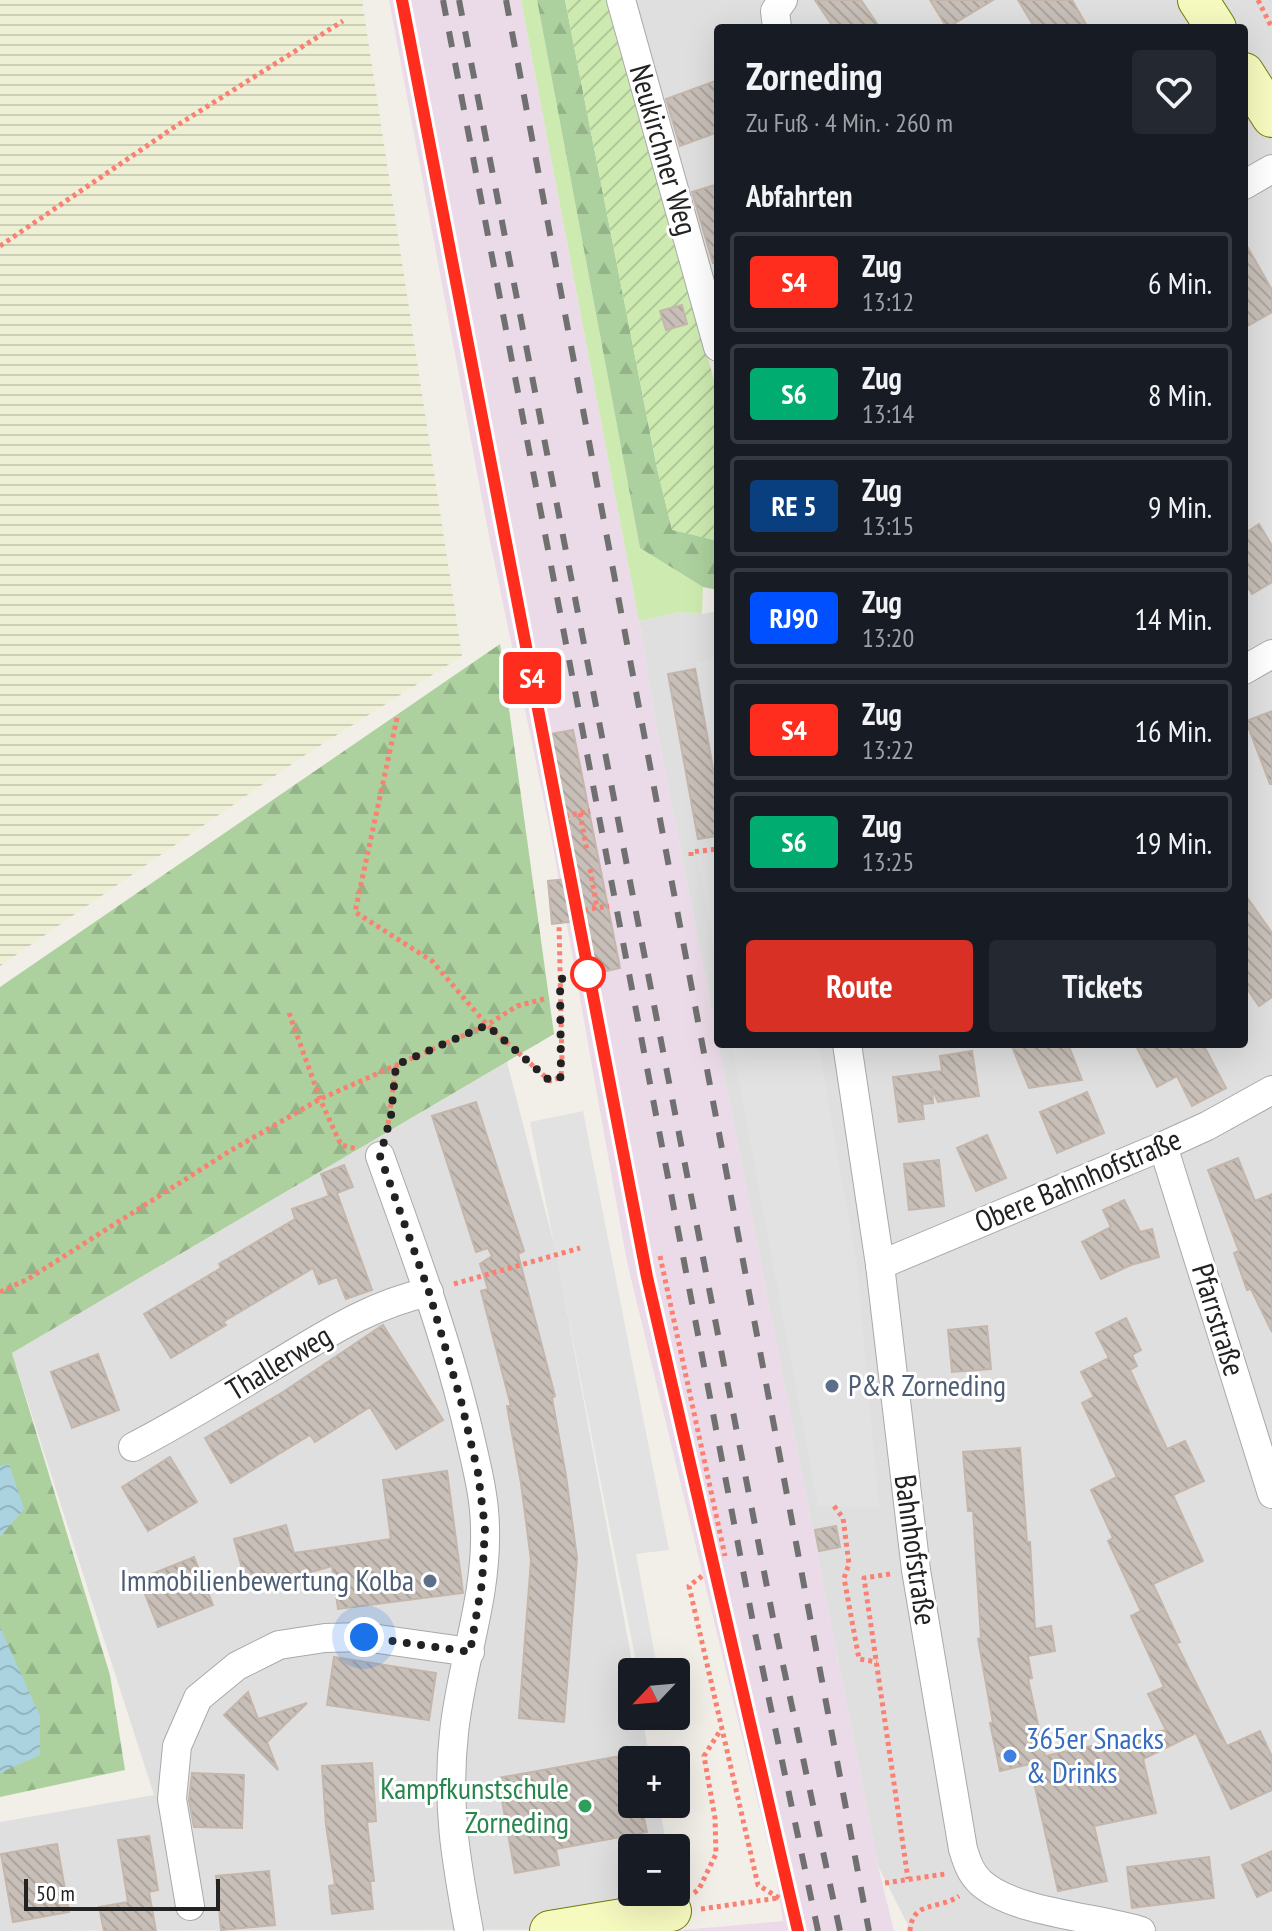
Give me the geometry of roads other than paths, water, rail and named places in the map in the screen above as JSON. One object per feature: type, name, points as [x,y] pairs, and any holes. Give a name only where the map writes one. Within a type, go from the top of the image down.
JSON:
[{"type":"street","name":"Neukirchner Weg","points":[[621,0],[714,333]]},
{"type":"street","points":[[777,24],[775,11],[783,0]]},
{"type":"street","points":[[1198,0],[1213,24]]},
{"type":"street","points":[[1248,79],[1272,117]]},
{"type":"street","points":[[1248,183],[1272,169]]},
{"type":"street","points":[[1248,668],[1272,654]]},
{"type":"street","name":"Bahnhofstraße","points":[[848,1048],[880,1265],[916,1570],[963,1849],[961,1872],[997,1894],[1031,1906],[1141,1931]]},
{"type":"street","name":"Obere Bahnhofstraße","points":[[880,1265],[1163,1146],[1272,1090]]},
{"type":"street","name":"Pfarrstraße","points":[[1163,1146],[1272,1494]]},
{"type":"street","points":[[380,1156],[429,1292],[465,1415],[478,1473],[485,1528],[482,1583],[454,1729],[449,1788],[453,1839],[469,1931]]},
{"type":"street","name":"Thallerweg","points":[[133,1447],[186,1419],[348,1321],[399,1298],[429,1292]]},
{"type":"street","points":[[190,1906],[172,1799],[177,1746],[198,1698],[237,1666],[279,1645],[295,1642],[364,1637],[470,1652]]},
{"type":"street","points":[[550,1931],[671,1911]]},
{"type":"water","points":[[9,1464],[24,1509],[0,1537],[0,1466]]},
{"type":"water","points":[[0,1627],[40,1716],[40,1755],[0,1773]]},
{"type":"railway","points":[[402,0],[647,1277],[798,1931]]},
{"type":"railway","points":[[443,0],[755,1633],[818,1931]]},
{"type":"railway","points":[[459,0],[773,1618],[840,1931]]},
{"type":"railway","points":[[506,0],[869,1931]]},
{"type":"train","name":"S4","points":[[402,0],[647,1277],[798,1931]]},
{"type":"place","name":"P&R Zorneding","points":[[832,1386]]},
{"type":"place","name":"Immobilienbewertung Kolba","points":[[430,1581]]},
{"type":"place","name":"365er Snacks & Drinks","points":[[1010,1756]]},
{"type":"place","name":"Kampfkunstschule Zorneding","points":[[585,1806]]}]
